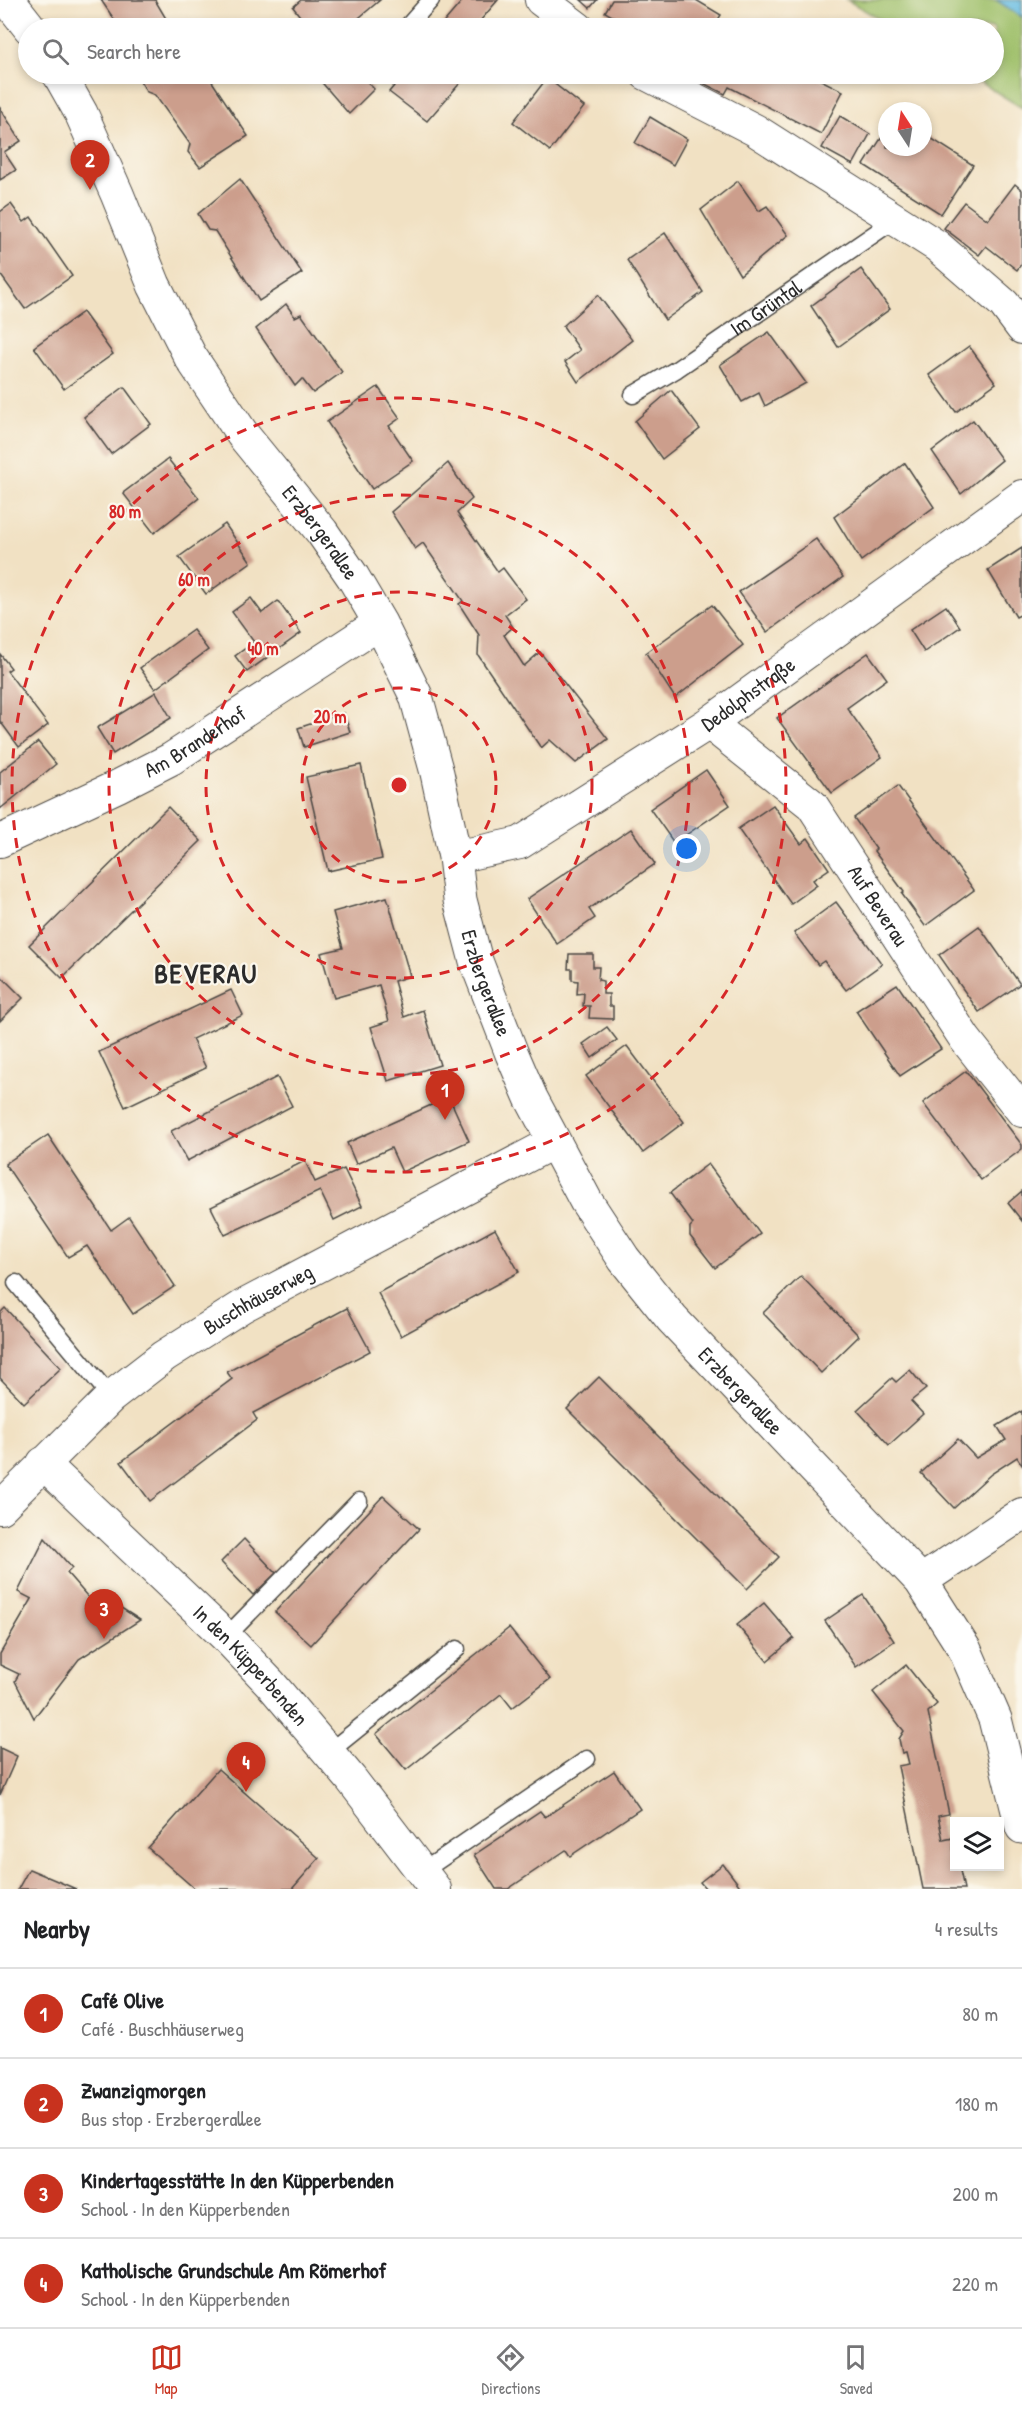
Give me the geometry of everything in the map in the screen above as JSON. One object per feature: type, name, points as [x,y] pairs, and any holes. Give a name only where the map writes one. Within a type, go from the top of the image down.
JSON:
[{"type":"street","points":[[8,0],[22,18]]},
{"type":"street","points":[[541,0],[565,18]]},
{"type":"street","name":"Erzbergerallee","points":[[65,84],[81,113],[113,184],[154,285],[190,356],[243,435],[322,532],[353,577],[380,623],[416,696],[437,773],[455,857],[460,900],[476,961],[512,1054],[554,1142],[586,1201],[624,1259],[672,1319],[921,1581],[965,1650],[995,1719],[1022,1827]]},
{"type":"street","points":[[665,84],[755,130],[946,253],[1004,304],[1022,328]]},
{"type":"street","name":"Dedolphstraße","points":[[455,857],[520,843],[709,723],[1022,496]]},
{"type":"street","name":"Am Branderhof","points":[[0,841],[171,759],[380,623]]},
{"type":"street","name":"Auf Beverau","points":[[709,723],[812,805],[965,1039],[1022,1111]]},
{"type":"street","name":"Buschhäuserweg","points":[[4,1495],[43,1463],[111,1397],[164,1356],[243,1305],[554,1142]]},
{"type":"street","name":"In den Küpperbenden","points":[[43,1463],[226,1637],[270,1683],[329,1752],[429,1880]]},
{"type":"street","points":[[921,1581],[1022,1514]]},
{"type":"lane","points":[[415,18],[431,0]]},
{"type":"lane","name":"Im Grüntal","points":[[633,394],[677,369],[896,219]]},
{"type":"lane","points":[[16,1283],[111,1397]]},
{"type":"lane","points":[[226,1637],[359,1501]]},
{"type":"lane","points":[[329,1752],[457,1649]]},
{"type":"lane","points":[[429,1880],[587,1759]]},
{"type":"green space","points":[[847,0],[1022,0],[1022,108],[983,84],[1004,84],[1004,18],[878,18]]},
{"type":"water","points":[[996,0],[1022,0],[1022,17]]},
{"type":"building","points":[[101,0],[155,0],[166,18],[113,18]]},
{"type":"building","points":[[301,0],[380,0],[359,18],[301,18],[293,7]]},
{"type":"building","points":[[463,0],[498,0],[483,18],[448,18]]},
{"type":"building","points":[[581,0],[597,0],[590,8]]},
{"type":"building","points":[[612,0],[696,0],[721,15],[719,18],[616,18],[605,12]]},
{"type":"building","points":[[142,84],[214,84],[248,136],[200,167],[188,152],[190,144],[155,95],[147,92]]},
{"type":"building","points":[[323,84],[369,84],[374,89],[349,114]]},
{"type":"building","points":[[396,84],[459,84],[427,121],[389,92]]},
{"type":"building","points":[[542,84],[555,84],[584,107],[550,151],[513,122]]},
{"type":"building","points":[[705,84],[829,84],[843,91],[821,134],[729,87],[725,94]]},
{"type":"building","points":[[0,108],[21,141],[4,152],[16,170],[0,180]]},
{"type":"building","points":[[840,116],[870,134],[853,165],[822,148]]},
{"type":"building","points":[[650,117],[687,139],[673,165],[635,143]]},
{"type":"building","points":[[932,139],[973,165],[941,214],[864,165],[878,143],[878,156],[932,156]]},
{"type":"building","points":[[240,179],[302,273],[259,301],[215,231],[208,230],[198,214]]},
{"type":"building","points":[[738,181],[759,211],[767,206],[788,235],[740,275],[701,210]]},
{"type":"building","points":[[1015,184],[1022,190],[1022,263],[1017,270],[986,246],[979,255],[944,228],[964,202],[988,220]]},
{"type":"building","points":[[11,204],[24,222],[31,217],[72,276],[25,309],[0,274],[0,212]]},
{"type":"building","points":[[665,233],[703,292],[665,320],[627,260]]},
{"type":"building","points":[[861,269],[890,309],[838,347],[811,306]]},
{"type":"building","points":[[598,295],[632,340],[578,382],[565,362],[580,350],[563,326]]},
{"type":"building","points":[[286,304],[295,317],[301,314],[342,372],[313,393],[302,379],[295,386],[256,329]]},
{"type":"building","points":[[83,312],[113,354],[64,389],[34,347]]},
{"type":"building","points":[[769,332],[806,383],[765,406],[759,393],[742,402],[720,365]]},
{"type":"building","points":[[969,346],[996,383],[956,412],[929,375]]},
{"type":"building","points":[[124,387],[151,424],[111,454],[84,417]]},
{"type":"building","points":[[378,387],[400,418],[389,426],[413,461],[372,489],[327,422]]},
{"type":"building","points":[[671,390],[700,429],[662,459],[635,421]]},
{"type":"building","points":[[973,420],[1002,460],[961,494],[932,451]]},
{"type":"building","points":[[168,459],[199,498],[154,533],[123,493]]},
{"type":"building","points":[[448,463],[472,499],[457,513],[498,572],[503,568],[526,599],[505,615],[513,627],[504,635],[524,666],[540,652],[608,739],[576,763],[550,740],[541,748],[478,655],[479,635],[459,604],[463,601],[423,543],[415,549],[391,512]]},
{"type":"building","points":[[905,463],[934,507],[861,561],[834,517]]},
{"type":"building","points":[[225,524],[251,562],[206,594],[179,557]]},
{"type":"building","points":[[816,539],[843,577],[767,632],[739,592]]},
{"type":"building","points":[[1022,548],[1022,614],[1016,617],[988,570]]},
{"type":"building","points":[[251,598],[262,613],[278,601],[301,633],[247,672],[235,656],[254,642],[232,612]]},
{"type":"building","points":[[712,605],[743,645],[675,698],[646,653]]},
{"type":"building","points":[[946,606],[960,627],[924,652],[910,630]]},
{"type":"building","points":[[193,630],[208,650],[155,689],[140,668]]},
{"type":"building","points":[[868,653],[887,679],[847,708],[882,757],[832,793],[777,718]]},
{"type":"building","points":[[0,654],[11,668],[7,671],[48,725],[19,747],[0,721]]},
{"type":"building","points":[[156,692],[171,718],[113,754],[97,728]]},
{"type":"building","points":[[344,713],[350,732],[304,747],[298,728]]},
{"type":"building","points":[[38,742],[56,764],[0,809],[0,772]]},
{"type":"building","points":[[361,765],[382,859],[328,871],[306,777]]},
{"type":"building","points":[[706,770],[730,805],[674,843],[650,809]]},
{"type":"building","points":[[898,786],[974,890],[925,926],[854,818]]},
{"type":"building","points":[[773,805],[801,844],[808,838],[829,869],[813,880],[817,885],[791,904],[738,829]]},
{"type":"building","points":[[168,807],[201,841],[62,978],[29,945]]},
{"type":"building","points":[[631,829],[655,864],[589,909],[595,918],[557,944],[527,899]]},
{"type":"building","points":[[387,897],[410,976],[394,981],[404,1017],[423,1010],[440,1065],[388,1081],[371,1027],[389,1021],[379,985],[334,998],[321,953],[343,948],[333,912]]},
{"type":"building","points":[[836,902],[882,964],[846,990],[824,961],[818,965],[794,933]]},
{"type":"building","points":[[979,926],[1020,984],[979,1012],[939,955]]},
{"type":"building","points":[[569,954],[593,954],[593,967],[599,967],[598,980],[603,981],[603,994],[609,994],[609,1006],[613,1006],[613,1019],[589,1018],[590,1006],[583,1006],[584,993],[577,994],[578,981],[572,980],[572,969],[568,969]]},
{"type":"building","points":[[0,975],[23,998],[0,1021]]},
{"type":"building","points":[[897,984],[941,1049],[900,1076],[856,1011]]},
{"type":"building","points":[[231,990],[243,1015],[192,1039],[206,1068],[125,1107],[99,1052]]},
{"type":"building","points":[[607,1027],[617,1040],[592,1058],[583,1044]]},
{"type":"building","points":[[627,1046],[684,1122],[643,1153],[586,1076]]},
{"type":"building","points":[[966,1071],[1022,1145],[1022,1149],[981,1180],[923,1103]]},
{"type":"building","points":[[277,1077],[292,1106],[187,1161],[171,1131]]},
{"type":"building","points":[[449,1097],[469,1141],[402,1172],[391,1148],[356,1164],[347,1143]]},
{"type":"building","points":[[48,1135],[111,1230],[129,1217],[175,1286],[133,1314],[87,1246],[68,1257],[5,1164]]},
{"type":"building","points":[[305,1161],[315,1182],[344,1169],[362,1206],[334,1220],[320,1191],[225,1235],[211,1207]]},
{"type":"building","points":[[708,1164],[760,1234],[715,1268],[690,1236],[690,1227],[693,1224],[670,1193]]},
{"type":"building","points":[[1022,1191],[1022,1221],[1008,1203]]},
{"type":"building","points":[[495,1229],[519,1272],[401,1336],[378,1293]]},
{"type":"building","points":[[801,1276],[859,1336],[821,1373],[763,1313]]},
{"type":"building","points":[[5,1308],[61,1368],[24,1403],[0,1378],[0,1313]]},
{"type":"building","points":[[347,1308],[370,1351],[253,1413],[257,1420],[150,1501],[121,1462],[232,1379],[227,1372]]},
{"type":"building","points":[[910,1370],[926,1389],[911,1401],[923,1414],[889,1445],[857,1410],[892,1378],[896,1382]]},
{"type":"building","points":[[599,1377],[779,1557],[747,1589],[567,1409]]},
{"type":"building","points":[[1022,1411],[1022,1465],[1017,1457],[991,1474],[954,1508],[921,1473],[958,1439],[976,1458],[1006,1440],[997,1426]]},
{"type":"building","points":[[383,1496],[419,1529],[311,1645],[275,1612]]},
{"type":"building","points":[[45,1538],[72,1568],[67,1573],[94,1604],[104,1597],[140,1620],[79,1659],[34,1718],[15,1681],[19,1674],[0,1665],[0,1654],[32,1599],[18,1592]]},
{"type":"building","points":[[244,1539],[276,1573],[253,1595],[221,1562]]},
{"type":"building","points":[[863,1595],[894,1641],[856,1667],[825,1621]]},
{"type":"building","points":[[764,1603],[794,1638],[767,1661],[737,1625]]},
{"type":"building","points":[[509,1628],[550,1679],[512,1708],[501,1694],[406,1770],[376,1734]]},
{"type":"building","points":[[906,1665],[937,1704],[928,1712],[949,1814],[938,1816],[943,1840],[950,1839],[950,1871],[960,1871],[964,1889],[923,1889],[898,1766],[909,1764],[906,1752],[902,1753],[899,1739],[904,1731],[873,1692]]},
{"type":"building","points":[[0,1748],[17,1756],[0,1795]]},
{"type":"building","points":[[218,1769],[319,1858],[292,1889],[195,1889],[148,1848]]},
{"type":"building","points":[[614,1771],[640,1809],[570,1856],[566,1850],[508,1889],[496,1889],[474,1855],[540,1811],[545,1817]]},
{"type":"building","points":[[723,1864],[742,1889],[706,1889],[700,1882]]},
{"type":"building","points":[[29,1869],[76,1889],[18,1889]]},
{"type":"place","name":"Zwanzigmorgen","points":[[90,190]]},
{"type":"place","name":"Café Olive","points":[[445,1120]]},
{"type":"place","name":"Kindertagesstätte In den Küpperbenden","points":[[104,1639]]},
{"type":"place","name":"Katholische Grundschule Am Römerhof","points":[[246,1792]]},
{"type":"district","name":"BEVERAU","points":[[206,974]]}]
